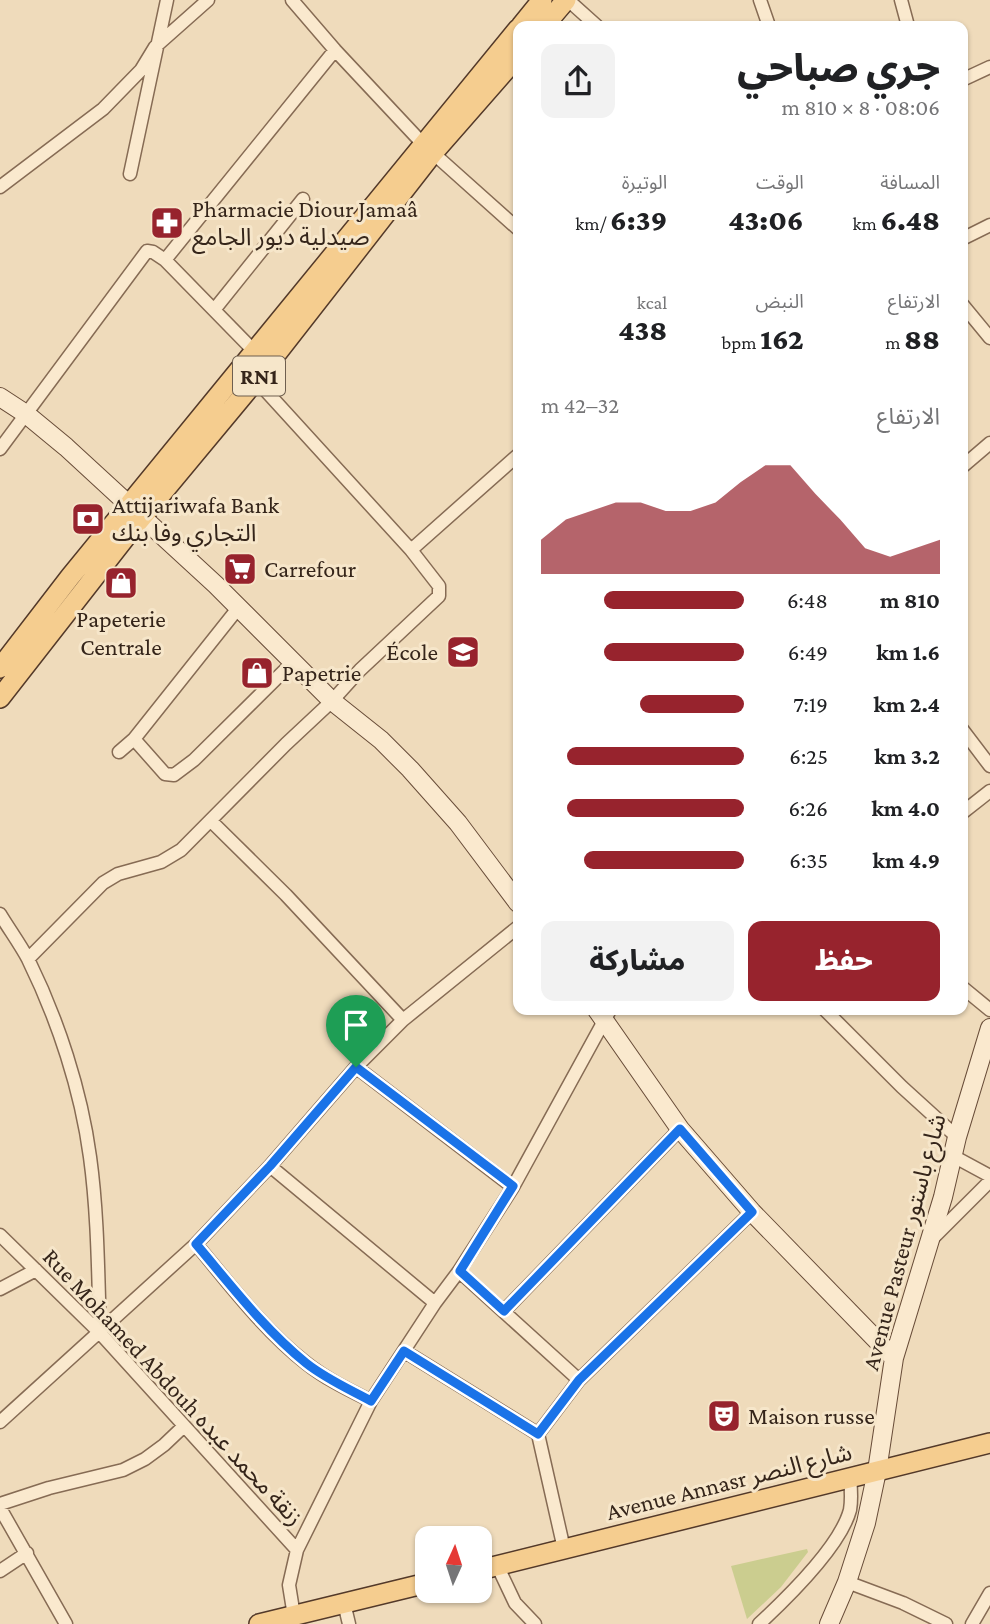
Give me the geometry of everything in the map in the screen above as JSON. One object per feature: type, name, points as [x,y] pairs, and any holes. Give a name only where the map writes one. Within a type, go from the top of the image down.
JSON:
[{"type":"main road","name":"RN1","points":[[525,21],[542,0]]},
{"type":"main road","points":[[548,21],[567,0]]},
{"type":"main road","name":"RN1","points":[[0,668],[135,512],[256,380],[513,36]]},
{"type":"main road","name":"RN1","points":[[0,698],[254,351],[428,149],[513,61]]},
{"type":"main road","name":"Avenue Annasr شارع النصر","points":[[492,1566],[990,1443]]},
{"type":"main road","points":[[260,1624],[415,1586]]},
{"type":"street","points":[[130,174],[167,0]]},
{"type":"street","points":[[0,187],[103,109],[141,70],[155,47],[208,0]]},
{"type":"street","points":[[292,0],[428,149],[513,225]]},
{"type":"street","points":[[567,0],[591,21]]},
{"type":"street","points":[[760,0],[767,21]]},
{"type":"street","points":[[901,0],[907,21]]},
{"type":"street","points":[[165,260],[335,50]]},
{"type":"street","points":[[968,77],[990,67]]},
{"type":"street","points":[[214,310],[303,199]]},
{"type":"street","points":[[968,236],[990,225]]},
{"type":"street","points":[[0,449],[147,251],[165,260],[254,351]]},
{"type":"street","points":[[968,310],[990,338]]},
{"type":"street","points":[[28,958],[103,883],[118,874],[161,862],[181,850],[360,670],[439,596],[439,586],[411,550],[256,380]]},
{"type":"street","points":[[0,397],[26,414],[135,512],[239,607],[332,701],[381,740],[426,786],[482,853],[513,896]]},
{"type":"street","points":[[968,462],[990,443]]},
{"type":"street","points":[[411,550],[513,459]]},
{"type":"street","points":[[119,752],[134,739],[239,607]]},
{"type":"street","points":[[134,739],[165,774],[174,775],[194,760],[292,663]]},
{"type":"street","points":[[968,737],[990,766]]},
{"type":"street","points":[[968,808],[990,791]]},
{"type":"street","points":[[211,821],[286,895],[403,1020]]},
{"type":"street","points":[[0,914],[28,958],[66,1054],[90,1156],[96,1222],[100,1332]]},
{"type":"street","points":[[0,1422],[196,1244],[270,1166],[356,1067],[403,1020],[513,931]]},
{"type":"street","points":[[968,992],[990,1010]]},
{"type":"street","points":[[297,1550],[371,1401],[435,1303],[460,1271],[513,1186],[603,1015]]},
{"type":"street","points":[[605,1015],[680,1129],[752,1212],[894,1358]]},
{"type":"street","points":[[830,1015],[957,1137]]},
{"type":"street","name":"Avenue Pasteur شارع باستور","points":[[829,1624],[847,1582],[866,1523],[877,1471],[894,1358],[990,1028]]},
{"type":"street","points":[[356,1067],[513,1186]]},
{"type":"street","points":[[504,1311],[680,1129]]},
{"type":"street","points":[[927,1245],[990,1179],[953,1156]]},
{"type":"street","points":[[270,1166],[435,1303]]},
{"type":"street","points":[[538,1434],[579,1380],[752,1212]]},
{"type":"street","name":"Rue Mohamed Abdouh زنقة محمد عبده","points":[[0,1235],[100,1332],[297,1550],[289,1585],[294,1616]]},
{"type":"street","points":[[196,1244],[247,1304],[294,1353],[326,1377],[371,1401]]},
{"type":"street","points":[[0,1289],[36,1270]]},
{"type":"street","points":[[460,1271],[579,1380]]},
{"type":"street","points":[[404,1351],[538,1434],[564,1549]]},
{"type":"street","points":[[66,1624],[0,1506],[49,1488],[123,1470],[145,1459],[184,1426]]},
{"type":"street","points":[[759,1624],[789,1595],[839,1534],[851,1507],[850,1478]]},
{"type":"street","points":[[0,1571],[27,1553]]},
{"type":"street","points":[[492,1572],[535,1624]]},
{"type":"street","points":[[847,1582],[903,1603],[946,1624]]},
{"type":"street","points":[[972,1624],[990,1593]]},
{"type":"street","points":[[344,1603],[349,1624]]},
{"type":"green space","points":[[807,1549],[808,1552],[781,1587],[747,1619],[731,1566]]},
{"type":"place","name":"Pharmacie Diour Jamaâ صيدلية ديور الجامع","points":[[167,223]]},
{"type":"place","name":"Attijariwafa Bank التجاري وفا بنك","points":[[88,519]]},
{"type":"place","name":"Carrefour","points":[[240,569]]},
{"type":"place","name":"Papeterie Centrale","points":[[121,583]]},
{"type":"place","name":"École","points":[[463,652]]},
{"type":"place","name":"Papetrie","points":[[257,673]]},
{"type":"place","name":"Maison russe","points":[[724,1416]]},
{"type":"route","points":[[356,1067],[513,1186],[460,1271],[504,1311],[680,1129],[752,1212],[579,1380],[538,1434],[404,1351],[371,1401],[326,1377],[294,1353],[247,1304],[196,1244],[270,1166],[356,1067]]}]
